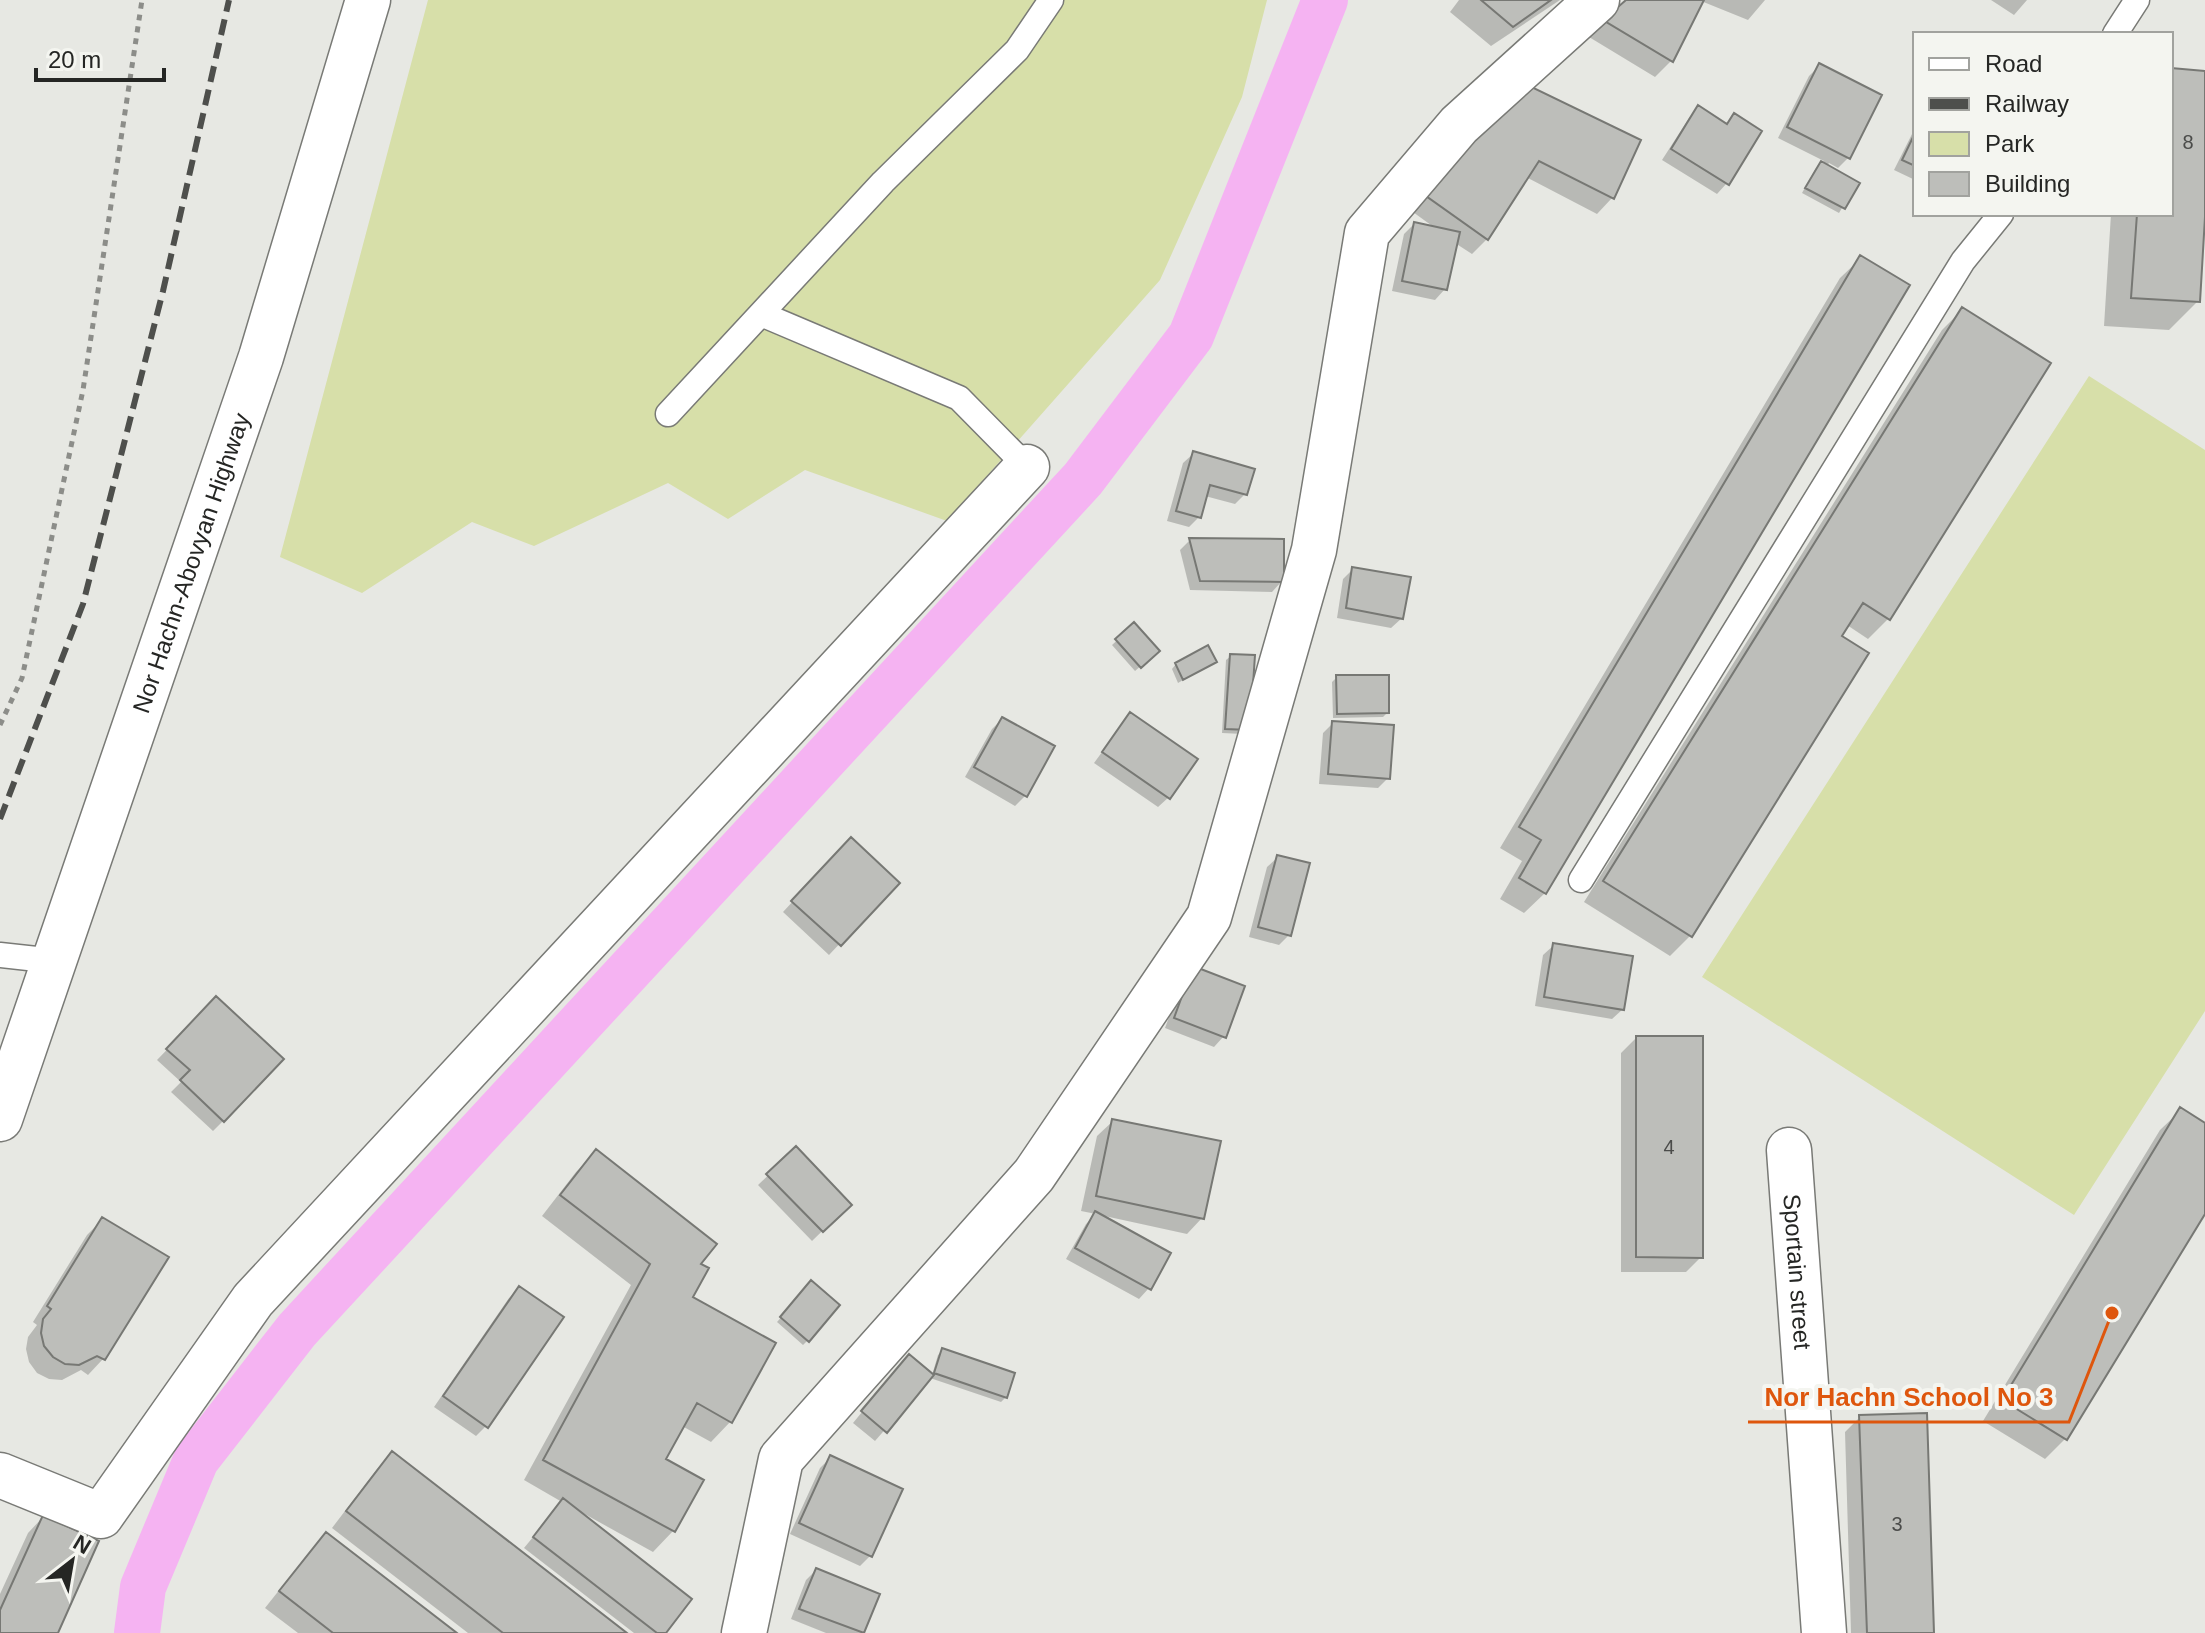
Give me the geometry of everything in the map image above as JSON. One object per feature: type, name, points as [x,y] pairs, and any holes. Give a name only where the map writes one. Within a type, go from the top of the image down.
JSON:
[{"type":"street","name":"Nor Hachn-Abovyan Highway","points":[[0,1119],[261,357],[368,0]]},
{"type":"street","points":[[744,1633],[781,1459],[1034,1175],[1209,917],[1314,550],[1367,233],[1459,125],[1597,0]]},
{"type":"street","points":[[0,1475],[101,1516],[253,1300],[1027,467]]},
{"type":"street","name":"Sportain street","points":[[1789,1150],[1824,1633]]},
{"type":"lane","points":[[668,414],[883,182],[1017,50],[1051,0]]},
{"type":"lane","points":[[2116,32],[2137,0]]},
{"type":"lane","points":[[1581,880],[1963,261],[1999,216]]},
{"type":"lane","points":[[761,314],[959,398],[1027,467]]},
{"type":"lane","points":[[0,955],[55,961]]},
{"type":"path","points":[[0,725],[22,678],[83,390],[142,0]]},
{"type":"green space","points":[[428,0],[1267,0],[1242,97],[1160,280],[947,521],[805,470],[728,519],[668,483],[534,546],[472,522],[362,593],[280,557]]},
{"type":"green space","points":[[2089,376],[2205,450],[2205,1011],[2074,1215],[1702,977]]},
{"type":"building","points":[[1481,0],[1551,0],[1513,27]]},
{"type":"building","points":[[1626,0],[1704,0],[1673,62],[1603,20]]},
{"type":"building","points":[[1819,63],[1882,95],[1850,159],[1787,127]]},
{"type":"building","points":[[2173,68],[2205,71],[2205,217],[2200,302],[2131,298],[2137,216],[2173,216]]},
{"type":"building","points":[[1523,83],[1641,140],[1614,199],[1539,161],[1488,240],[1419,191]]},
{"type":"building","points":[[1698,105],[1727,124],[1734,113],[1762,131],[1729,185],[1671,149]]},
{"type":"building","points":[[1913,137],[1913,165],[1902,160]]},
{"type":"building","points":[[1821,161],[1860,183],[1845,209],[1805,188]]},
{"type":"building","points":[[1414,222],[1460,232],[1447,290],[1402,281]]},
{"type":"building","points":[[1860,255],[1910,285],[1546,894],[1519,878],[1541,840],[1519,827]]},
{"type":"building","points":[[1962,307],[2051,363],[1890,620],[1863,603],[1842,636],[1869,653],[1692,937],[1603,881]]},
{"type":"building","points":[[1193,451],[1255,469],[1247,495],[1210,485],[1201,518],[1176,511]]},
{"type":"building","points":[[1189,538],[1284,539],[1284,582],[1200,581]]},
{"type":"building","points":[[1352,567],[1411,577],[1403,619],[1346,608]]},
{"type":"building","points":[[1134,622],[1160,651],[1141,668],[1115,639]]},
{"type":"building","points":[[1208,645],[1217,662],[1183,680],[1175,663]]},
{"type":"building","points":[[1230,654],[1255,655],[1250,730],[1225,729]]},
{"type":"building","points":[[1336,675],[1389,675],[1389,713],[1337,714]]},
{"type":"building","points":[[1130,712],[1198,759],[1170,799],[1102,752]]},
{"type":"building","points":[[1002,717],[1055,746],[1027,797],[974,767]]},
{"type":"building","points":[[1332,721],[1394,725],[1390,779],[1328,774]]},
{"type":"building","points":[[851,837],[900,883],[841,946],[791,901]]},
{"type":"building","points":[[1277,855],[1310,863],[1291,936],[1258,927]]},
{"type":"building","points":[[1553,943],[1633,956],[1624,1010],[1544,997]]},
{"type":"building","points":[[1193,966],[1245,986],[1226,1038],[1174,1018]]},
{"type":"building","points":[[216,996],[284,1059],[224,1122],[180,1080],[190,1070],[166,1049]]},
{"type":"building","points":[[1636,1036],[1703,1036],[1703,1258],[1636,1257]]},
{"type":"building","points":[[2180,1107],[2205,1123],[2205,1214],[2067,1440],[2002,1400]]},
{"type":"building","points":[[1112,1119],[1221,1141],[1204,1219],[1096,1196]]},
{"type":"building","points":[[796,1146],[852,1205],[823,1232],[766,1174]]},
{"type":"building","points":[[596,1149],[717,1244],[701,1264],[709,1268],[693,1297],[776,1343],[732,1423],[697,1403],[666,1459],[704,1480],[675,1532],[543,1460],[650,1264],[560,1195]]},
{"type":"building","points":[[1095,1211],[1171,1253],[1151,1290],[1075,1248]]},
{"type":"building","points":[[102,1217],[169,1257],[105,1360],[97,1356],[79,1365],[65,1364],[53,1357],[44,1346],[41,1333],[43,1319],[51,1309],[47,1306]]},
{"type":"building","points":[[811,1280],[840,1305],[809,1342],[780,1317]]},
{"type":"building","points":[[519,1286],[564,1317],[488,1428],[443,1396]]},
{"type":"building","points":[[942,1348],[1015,1373],[1007,1398],[934,1373]]},
{"type":"building","points":[[909,1354],[934,1375],[887,1433],[861,1411]]},
{"type":"building","points":[[1927,1413],[1934,1633],[1867,1633],[1859,1415]]},
{"type":"building","points":[[392,1451],[627,1633],[503,1633],[346,1511]]},
{"type":"building","points":[[830,1455],[903,1489],[872,1557],[799,1523]]},
{"type":"building","points":[[563,1498],[692,1599],[666,1633],[657,1633],[533,1537]]},
{"type":"building","points":[[43,1515],[99,1541],[58,1633],[0,1633],[0,1610]]},
{"type":"building","points":[[326,1532],[457,1633],[333,1633],[279,1591]]},
{"type":"building","points":[[816,1568],[880,1594],[864,1633],[799,1609]]},
{"type":"waterway","points":[[137,1633],[143,1587],[196,1460],[297,1330],[1083,479],[1191,336],[1325,0]]},
{"type":"railway","points":[[0,819],[83,604],[163,291],[229,0]]},
{"type":"place","name":"Nor Hachn School No 3","points":[[2112,1313]]}]
